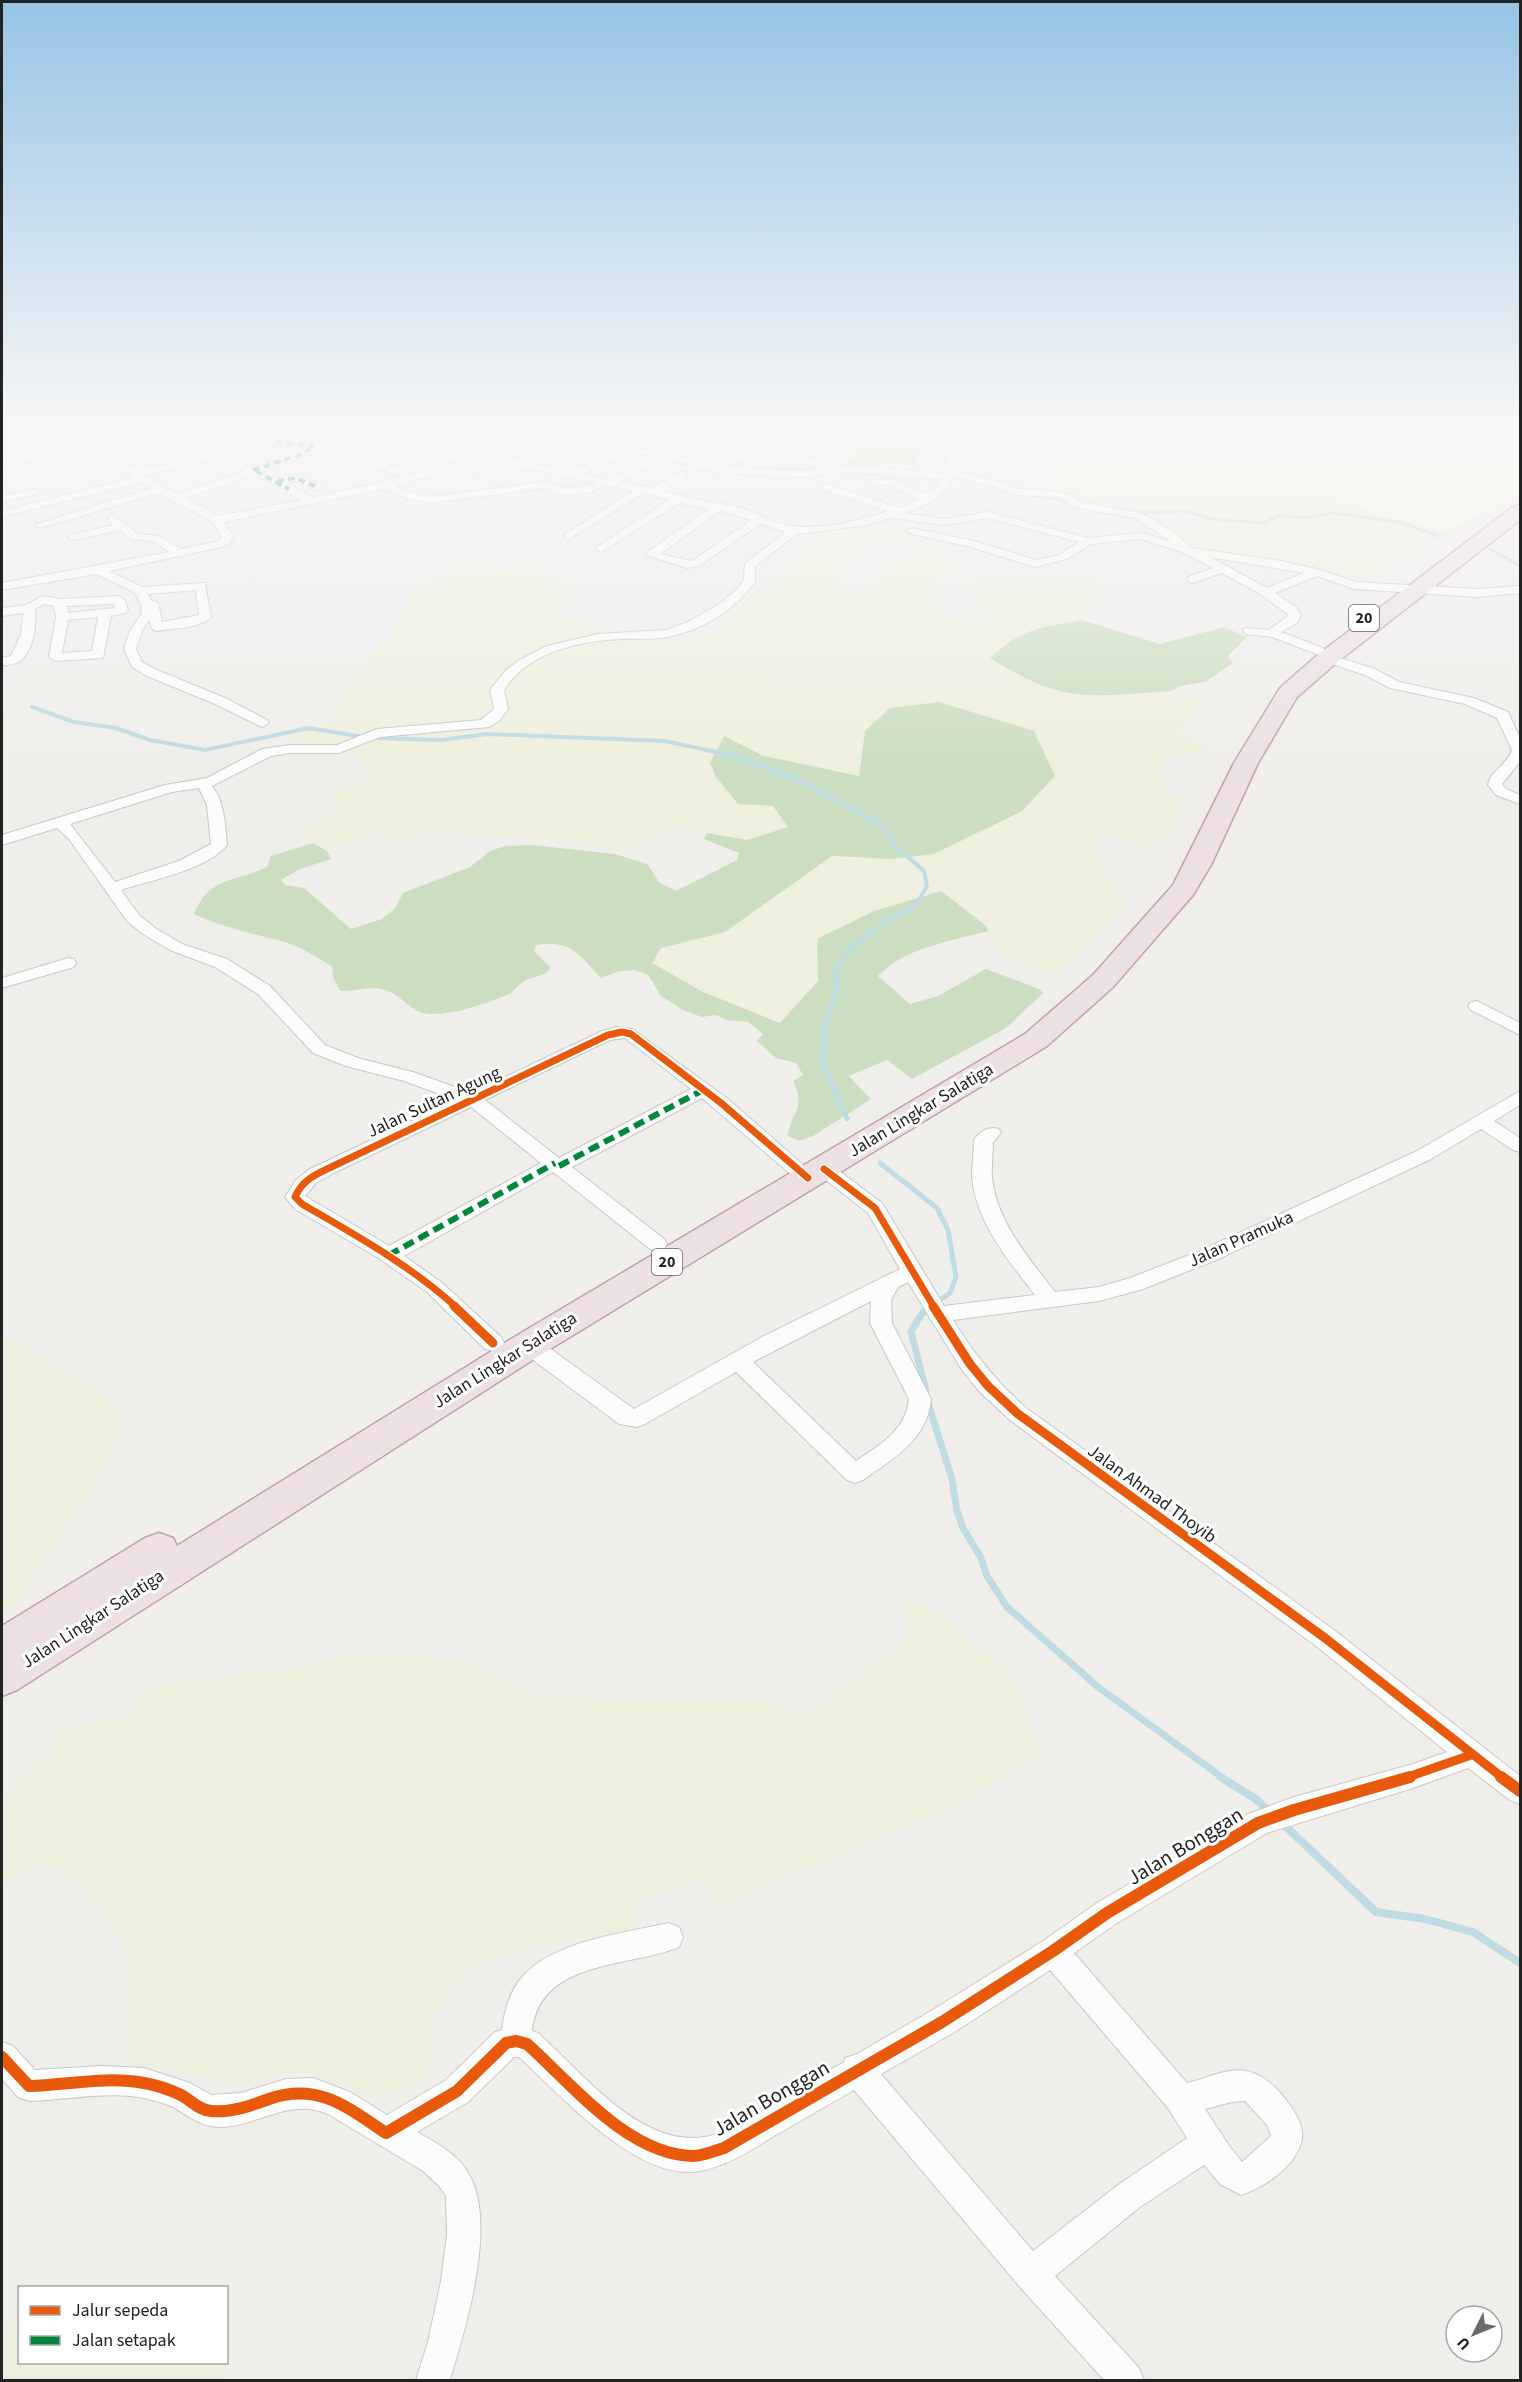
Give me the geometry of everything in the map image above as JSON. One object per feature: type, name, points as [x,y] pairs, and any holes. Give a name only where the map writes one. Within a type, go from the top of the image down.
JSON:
[{"type":"highway","name":"Jalan Lingkar Salatiga","points":[[2,1677],[808,1170],[971,1070],[1036,1040],[1103,981],[1184,889],[1190,863],[1276,711],[1297,684],[1323,654],[1467,542]]},
{"type":"highway","name":"Jalan Lingkar Salatiga","points":[[1409,588],[1475,542]]},
{"type":"highway","name":"Jalan Lingkar Salatiga","points":[[2,1648],[493,1343],[657,1244],[808,1170]]},
{"type":"street","points":[[162,542],[179,553]]},
{"type":"street","points":[[2,587],[97,570],[224,542]]},
{"type":"street","points":[[601,549],[611,542]]},
{"type":"street","points":[[669,542],[652,555],[687,565],[695,564],[726,542]]},
{"type":"street","points":[[2,840],[170,788],[203,784],[267,752],[339,748],[380,732],[483,725],[495,717],[501,709],[497,690],[500,685],[517,667],[535,655],[592,638],[673,632],[705,619],[749,582],[749,564],[779,542]]},
{"type":"street","points":[[966,542],[1033,564],[1063,557],[1086,542]]},
{"type":"street","points":[[1161,542],[1189,551],[1266,592],[1295,615],[1293,620],[1275,629],[1274,634]]},
{"type":"street","points":[[1179,542],[1189,551],[1263,560],[1317,572],[1354,585],[1478,593],[1521,590]]},
{"type":"street","points":[[1192,579],[1223,569]]},
{"type":"street","points":[[97,570],[146,591],[201,586],[205,617],[199,620],[156,626],[146,591]]},
{"type":"street","points":[[1266,592],[1317,572]]},
{"type":"street","points":[[40,580],[43,600]]},
{"type":"street","points":[[146,591],[148,613],[132,640],[130,649],[136,664],[171,682],[220,701],[262,723]]},
{"type":"street","points":[[2,612],[29,608],[43,600],[60,603],[119,600],[122,610],[62,617]]},
{"type":"street","points":[[60,603],[62,617],[55,657],[98,654],[105,613]]},
{"type":"street","points":[[2,662],[15,659],[20,653],[30,628],[29,608]]},
{"type":"street","points":[[1249,631],[1274,634],[1370,672],[1395,685],[1469,701],[1503,716],[1519,750],[1517,757],[1495,785],[1501,792],[1521,800]]},
{"type":"street","points":[[111,888],[201,857],[219,845],[212,795],[203,784]]},
{"type":"street","name":"Jalan Sultan Agung","points":[[60,822],[74,836],[133,918],[155,935],[176,947],[221,963],[264,990],[320,1049],[352,1062],[410,1077],[473,1100],[657,1244]]},
{"type":"street","points":[[2,983],[68,963]]},
{"type":"street","points":[[1477,1006],[1521,1030]]},
{"type":"street","name":"Jalan Sultan Agung","points":[[493,1343],[434,1287],[389,1255],[302,1204],[296,1200],[294,1194],[314,1177],[347,1159],[575,1050],[619,1032],[631,1034],[808,1170]]},
{"type":"street","points":[[389,1255],[510,1186],[557,1165],[703,1090]]},
{"type":"street","name":"Jalan Pramuka","points":[[935,1307],[1052,1301],[1099,1294],[1136,1284],[1209,1255],[1424,1155],[1521,1097]]},
{"type":"street","points":[[1482,1121],[1521,1146]]},
{"type":"street","points":[[992,1133],[983,1140],[982,1177],[994,1219],[1011,1248],[1052,1301]]},
{"type":"street","name":"Jalan Ahmad Thoyib","points":[[808,1170],[875,1208],[969,1364],[988,1386],[1018,1414],[1325,1638],[1471,1755],[1521,1791]]},
{"type":"street","points":[[528,1345],[627,1418],[642,1416],[738,1361],[914,1271]]},
{"type":"street","points":[[738,1361],[802,1420],[855,1474],[901,1438],[914,1424],[921,1411],[920,1398],[880,1323],[881,1300],[891,1283]]},
{"type":"street","name":"Jalan Bonggan","points":[[516,2041],[527,2044],[618,2126],[642,2141],[671,2154],[695,2156],[724,2148],[942,2022],[1053,1952],[1107,1913],[1258,1823],[1294,1810],[1413,1776],[1471,1755]]},
{"type":"street","points":[[386,2133],[457,2091],[506,2043],[516,2041],[517,2022],[523,2004],[532,1988],[545,1977],[564,1965],[669,1937]]},
{"type":"street","points":[[1053,1952],[1179,2097],[1208,2143],[1233,2176],[1241,2180],[1247,2178],[1285,2148],[1288,2138],[1286,2127],[1273,2108],[1252,2087],[1242,2085],[1186,2099],[1179,2097]]},
{"type":"street","points":[[2,2057],[29,2086],[109,2082],[143,2083],[178,2094],[204,2110],[230,2112],[289,2093],[324,2096],[435,2161],[458,2184],[463,2206],[463,2244],[446,2337],[433,2380]]},
{"type":"street","points":[[856,2070],[1126,2380]]},
{"type":"street","points":[[1032,2274],[1129,2196],[1208,2143]]},
{"type":"green space","points":[[823,542],[879,542],[854,550],[838,571],[841,589],[861,593],[882,586],[881,571],[901,561],[926,554],[968,573],[944,573],[929,579],[931,591],[949,615],[968,622],[989,619],[984,606],[967,589],[987,579],[1028,581],[1085,579],[1093,583],[1090,590],[1107,603],[1082,605],[1090,614],[1081,620],[1037,628],[1010,640],[990,658],[1103,695],[1171,691],[1201,700],[1178,736],[1207,744],[1202,751],[1163,758],[1156,780],[1184,803],[1163,843],[1142,849],[1122,838],[1096,834],[1091,850],[1127,905],[1057,975],[999,952],[985,925],[819,981],[780,1024],[703,992],[652,963],[661,948],[725,932],[832,856],[891,859],[865,731],[860,776],[764,756],[724,736],[738,804],[773,806],[789,827],[747,840],[672,827],[650,841],[622,848],[429,831],[394,842],[373,832],[327,851],[316,846],[297,828],[335,810],[333,792],[370,777],[356,758],[336,746],[297,746],[289,737],[328,722],[342,706],[342,690],[356,670],[393,633],[409,593],[455,574],[469,563],[512,569],[559,580],[566,594],[559,612],[584,624],[634,643],[691,640],[743,616],[749,601],[773,584],[793,563]]},
{"type":"green space","points":[[1189,542],[1428,542],[1370,579],[1346,577],[1274,558],[1199,549]]},
{"type":"green space","points":[[1081,620],[1160,644],[1224,627],[1247,637],[1228,656],[1233,663],[1205,682],[1180,686],[1171,691],[1113,695],[1069,693],[1030,680],[990,658],[1022,635],[1042,628]]},
{"type":"green space","points":[[939,702],[1034,731],[1055,776],[1022,811],[934,854],[891,859],[832,856],[725,932],[661,948],[652,963],[703,992],[780,1023],[818,981],[817,939],[874,911],[941,891],[985,925],[988,931],[914,952],[889,966],[878,976],[910,1004],[938,996],[986,969],[1039,989],[1043,993],[1006,1028],[912,1079],[887,1060],[849,1076],[871,1099],[813,1136],[799,1141],[788,1136],[798,1105],[797,1091],[793,1081],[803,1075],[796,1063],[776,1058],[757,1041],[763,1034],[748,1022],[727,1020],[716,1015],[702,1017],[683,1010],[661,996],[648,975],[635,970],[620,971],[601,978],[580,956],[566,947],[558,944],[536,945],[534,951],[551,968],[545,973],[521,983],[509,994],[489,1002],[452,1012],[429,1014],[416,1010],[395,994],[385,990],[374,988],[340,991],[333,977],[332,966],[303,950],[285,942],[228,927],[194,914],[200,901],[216,886],[267,867],[271,856],[313,843],[327,851],[331,859],[300,869],[281,880],[285,885],[304,888],[351,929],[382,919],[395,908],[403,893],[470,867],[490,851],[505,846],[531,845],[615,854],[647,864],[660,883],[676,891],[737,860],[739,853],[704,839],[707,833],[747,840],[788,827],[773,806],[738,804],[716,777],[710,763],[724,736],[764,756],[859,776],[865,731],[890,708]]},
{"type":"green space","points":[[2,1340],[16,1341],[64,1373],[102,1393],[120,1411],[122,1433],[94,1484],[36,1573],[2,1617]]},
{"type":"green space","points":[[906,1597],[943,1616],[1012,1675],[1042,1756],[948,1808],[747,1894],[718,1911],[704,1879],[632,1901],[637,1941],[571,1938],[474,1963],[431,2016],[429,2076],[377,2098],[301,2071],[232,2085],[176,2069],[126,2066],[129,1952],[82,1884],[43,1860],[2,1885],[2,1800],[56,1747],[58,1729],[129,1716],[144,1686],[252,1674],[360,1656],[469,1661],[532,1698],[765,1700],[803,1717],[910,1639]]},
{"type":"green space","points":[[2,2322],[18,2322],[18,2364],[217,2364],[230,2378],[229,2380],[2,2380]]},
{"type":"waterway","points":[[1490,549],[1520,566]]},
{"type":"waterway","points":[[32,707],[74,722],[116,728],[150,740],[205,750],[309,728],[363,737]]},
{"type":"waterway","points":[[372,738],[442,740],[487,734],[665,741],[734,756],[802,781],[885,827],[894,845],[924,871],[927,886],[915,906],[887,921],[859,941]]},
{"type":"waterway","points":[[847,1119],[822,1061],[825,1030],[838,983],[834,975],[843,957],[859,941]]},
{"type":"waterway","points":[[880,1163],[937,1208],[948,1230],[956,1277],[950,1293],[929,1307]]},
{"type":"waterway","points":[[926,1391],[911,1331],[923,1312],[932,1306]]},
{"type":"waterway","points":[[928,1403],[952,1479],[957,1511],[963,1528],[981,1558],[987,1576],[1007,1607],[1098,1687],[1223,1778]]},
{"type":"waterway","points":[[1220,1777],[1256,1799],[1270,1812]]},
{"type":"waterway","points":[[1281,1822],[1376,1912],[1425,1919],[1473,1932],[1520,1963]]},
{"type":"marked path","points":[[559,1166],[703,1090]]},
{"type":"marked path","points":[[389,1255],[555,1163]]},
{"type":"cycle path","points":[[493,1343],[434,1287],[384,1252],[302,1204],[295,1197],[298,1190],[309,1179],[325,1170],[604,1037],[622,1032],[631,1034],[721,1103],[808,1178]]},
{"type":"cycle path","points":[[824,1169],[875,1208],[970,1364],[988,1386],[1018,1414],[1325,1638],[1471,1755],[1520,1791]]},
{"type":"cycle path","points":[[2,2057],[29,2086],[130,2081],[179,2094],[198,2107],[211,2111],[241,2108],[286,2094],[313,2093],[352,2110],[386,2133],[457,2091],[506,2043],[516,2041],[527,2044],[582,2096],[624,2131],[646,2144],[669,2153],[700,2155],[724,2148],[942,2022],[1053,1951],[1107,1913],[1258,1823],[1294,1810],[1413,1776],[1471,1755]]}]
